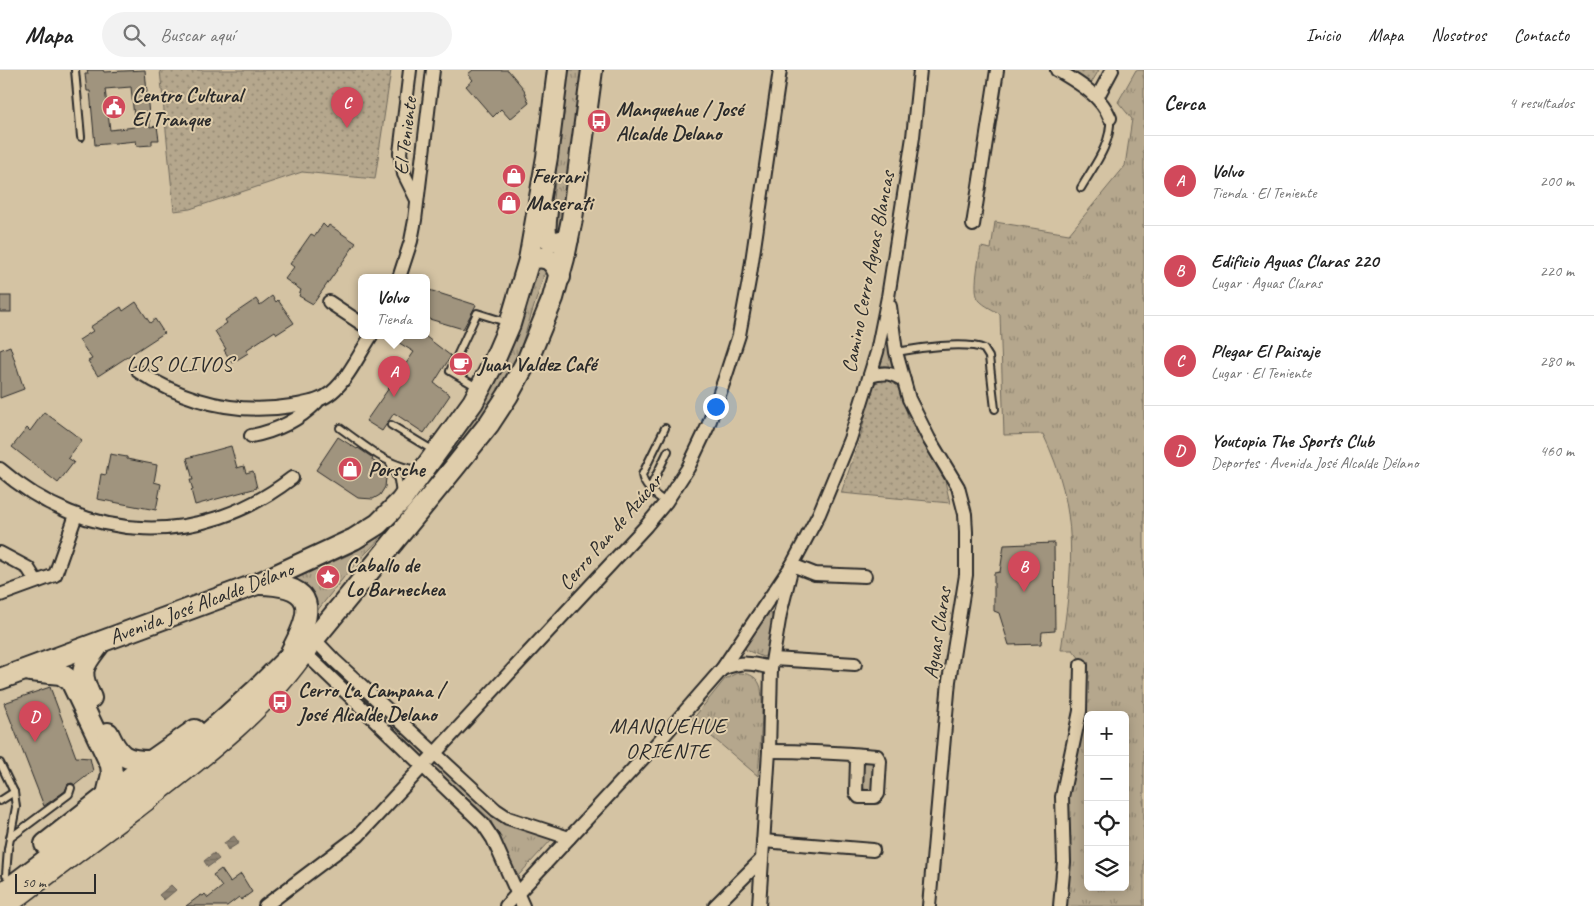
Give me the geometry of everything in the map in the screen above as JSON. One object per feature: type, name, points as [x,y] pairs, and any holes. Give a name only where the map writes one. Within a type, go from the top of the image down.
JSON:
[{"type":"main road","name":"Avenida José Alcalde Délano","points":[[0,679],[257,584],[354,539],[378,524],[401,501],[464,415],[480,389],[510,324],[529,260],[558,70]]},
{"type":"main road","points":[[4,888],[179,776],[248,717],[271,693],[302,650],[454,468],[499,409],[531,352],[546,318],[560,277],[568,239],[592,70]]},
{"type":"main road","points":[[546,157],[553,164],[545,234],[549,240],[554,242],[568,239]]},
{"type":"main road","points":[[529,260],[539,257],[548,258],[560,277]]},
{"type":"main road","points":[[4,888],[177,760],[302,650],[306,616],[305,604],[300,595],[292,589],[276,585],[257,584]]},
{"type":"main road","points":[[101,642],[84,665],[83,682],[116,749],[126,757],[139,761],[152,761]]},
{"type":"main road","points":[[24,670],[61,674],[71,682],[111,765],[111,783],[107,795]]},
{"type":"main road","points":[[4,888],[107,795],[212,718],[255,691]]},
{"type":"street","name":"Cerro Pan de Azúcar","points":[[265,906],[358,836],[617,557],[666,502],[688,468],[708,426],[738,335],[750,275],[780,70]]},
{"type":"street","name":"Camino Cerro Aguas Blancas","points":[[506,906],[667,733],[722,669],[792,565],[819,514],[842,462],[877,352],[888,296],[913,137],[920,70]]},
{"type":"street","points":[[973,225],[997,70]]},
{"type":"street","points":[[1057,70],[1097,98],[1107,110],[1110,118]]},
{"type":"street","points":[[1097,98],[1112,70]]},
{"type":"street","name":"El Teniente","points":[[400,274],[410,241],[417,200],[432,74],[409,73],[400,153],[404,174],[417,200]]},
{"type":"street","name":"Aguas Claras","points":[[888,296],[896,352],[904,381],[918,419],[958,487],[965,514],[966,575],[949,682],[940,762],[929,906]]},
{"type":"street","points":[[329,302],[358,321]]},
{"type":"street","points":[[139,372],[177,393],[219,406],[246,409],[274,409],[318,400],[326,396],[339,385],[369,339]]},
{"type":"street","points":[[870,376],[887,373],[897,376],[904,381]]},
{"type":"street","points":[[251,436],[273,431],[288,424],[302,415],[318,400]]},
{"type":"street","points":[[0,468],[13,480],[41,499],[76,515],[110,524],[144,529],[195,525],[213,520],[246,508],[292,478]]},
{"type":"street","points":[[0,595],[51,577],[57,570],[76,515]]},
{"type":"street","points":[[0,554],[28,568],[36,581]]},
{"type":"street","points":[[759,906],[769,750],[772,663],[780,614],[792,565],[815,574],[865,576]]},
{"type":"street","points":[[764,608],[773,606],[778,609],[780,614]]},
{"type":"street","points":[[739,644],[740,654],[744,663]]},
{"type":"street","points":[[302,650],[334,660],[496,810],[508,818],[569,838]]},
{"type":"street","points":[[302,650],[475,814],[488,830],[523,906]]},
{"type":"street","points":[[722,669],[744,663],[855,664]]},
{"type":"street","points":[[1060,906],[1064,862],[1062,797],[1079,716],[1081,665]]},
{"type":"street","points":[[769,750],[851,754]]},
{"type":"street","points":[[763,841],[873,850]]},
{"type":"street","points":[[715,906],[762,859]]},
{"type":"lane","points":[[75,70],[81,137]]},
{"type":"lane","points":[[1081,188],[1108,141],[1110,118]]},
{"type":"lane","points":[[480,389],[450,371],[477,314],[510,324]]},
{"type":"lane","points":[[896,352],[914,349],[973,346],[984,349],[989,357],[995,409]]},
{"type":"lane","points":[[392,425],[437,453]]},
{"type":"lane","points":[[340,428],[390,462],[402,468],[424,470]]},
{"type":"lane","points":[[665,428],[643,472],[643,479],[656,496],[666,502]]},
{"type":"lane","points":[[650,488],[668,451]]},
{"type":"lane","points":[[390,462],[399,484],[401,501]]},
{"type":"lane","points":[[0,763],[14,792],[16,807],[4,888]]},
{"type":"lane","points":[[10,838],[69,794],[71,788]]},
{"type":"lane","points":[[0,801],[14,792]]},
{"type":"green space","points":[[160,70],[391,70],[375,179],[302,172],[190,209],[174,211]]},
{"type":"green space","points":[[566,70],[581,70],[560,235],[549,233],[556,174],[558,132]]},
{"type":"green space","points":[[1069,70],[1099,70],[1090,85]]},
{"type":"green space","points":[[1136,70],[1144,70],[1144,906],[1063,906],[1065,798],[1084,664],[1073,650],[1061,650],[1070,566],[1068,515],[1055,462],[1043,434],[1004,435],[1000,314],[979,300],[976,283],[981,247],[991,249],[995,222],[1069,234],[1125,166],[1132,119],[1118,102]]},
{"type":"green space","points":[[536,264],[547,266],[517,359],[492,401],[466,437],[409,508],[348,572],[313,616],[288,580],[345,557],[375,539],[417,493]]},
{"type":"green space","points":[[888,338],[892,367],[880,366],[879,364],[885,341]]},
{"type":"green space","points":[[885,378],[898,380],[908,417],[945,481],[950,503],[841,493],[860,439],[872,385]]},
{"type":"green space","points":[[768,613],[772,614],[773,617],[767,655],[763,657],[746,650],[745,647]]},
{"type":"green space","points":[[330,663],[492,816],[553,838],[517,877],[490,819],[325,668]]},
{"type":"green space","points":[[737,673],[748,674],[754,677],[760,685],[762,715],[758,776],[692,720],[725,679]]},
{"type":"green space","points":[[875,759],[875,793],[861,794],[860,760]]},
{"type":"shaded area","points":[[234,836],[239,843],[228,850],[224,843]]},
{"type":"shaded area","points":[[214,853],[219,859],[208,867],[204,861]]},
{"type":"shaded area","points":[[171,885],[176,890],[164,900],[159,895]]},
{"type":"building","points":[[87,70],[103,70],[104,72],[145,70],[150,127],[157,126],[159,140],[152,140],[152,145],[137,146],[136,141],[95,145],[90,91],[87,91],[85,74],[88,74]],"holes":[[[131,87],[135,127],[110,130],[105,89]]]},
{"type":"building","points":[[473,70],[508,70],[523,88],[529,103],[510,119],[501,109],[493,117],[466,86],[473,80],[468,74]]},
{"type":"building","points":[[323,224],[327,228],[329,225],[356,243],[313,304],[299,296],[301,290],[285,279],[294,267],[290,264],[311,234],[315,236]]},
{"type":"building","points":[[430,290],[476,305],[463,329],[430,319]]},
{"type":"building","points":[[0,296],[11,296],[11,312],[0,312]]},
{"type":"building","points":[[272,296],[276,302],[278,300],[294,323],[277,334],[275,331],[246,350],[248,353],[232,363],[215,331],[227,323],[225,320],[256,299],[260,305]]},
{"type":"building","points":[[136,302],[150,323],[155,319],[164,333],[98,376],[88,361],[92,359],[79,340],[93,331],[90,327],[121,307],[123,311]]},
{"type":"building","points":[[393,339],[429,339],[451,356],[434,383],[450,395],[424,433],[394,413],[382,431],[366,421],[414,352]]},
{"type":"building","points":[[10,346],[24,389],[0,398],[0,350]]},
{"type":"building","points":[[44,412],[82,440],[68,458],[74,462],[58,483],[12,447],[27,428],[30,431]]},
{"type":"building","name":"Porsche","points":[[338,437],[373,458],[372,460],[383,468],[386,478],[385,487],[380,495],[373,499],[358,498],[316,470]]},
{"type":"building","points":[[231,446],[237,468],[244,466],[246,473],[253,471],[257,488],[195,505],[190,480],[193,480],[187,458]]},
{"type":"building","points":[[110,454],[157,465],[154,482],[161,484],[156,510],[97,499],[101,474],[106,475]]},
{"type":"building","points":[[1054,543],[1055,631],[1042,632],[1041,644],[1009,645],[999,613],[994,611],[994,573],[1000,572],[1004,545]]},
{"type":"building","points":[[50,687],[76,757],[90,758],[93,771],[75,785],[72,783],[68,784],[65,791],[44,806],[4,703]]},
{"type":"building","points":[[221,869],[230,882],[241,874],[252,892],[241,900],[239,897],[227,906],[186,906],[201,895],[205,894],[208,898],[222,887],[213,875]]},
{"type":"place","name":"Centro Cultural El Tranque","points":[[114,107]]},
{"type":"place","name":"Manquehue / José Alcalde Delano","points":[[599,121]]},
{"type":"place","name":"Plegar El Paisaje","points":[[347,128]]},
{"type":"place","name":"Ferrari","points":[[514,176]]},
{"type":"place","name":"Maserati","points":[[509,203]]},
{"type":"place","name":"Juan Valdez Café","points":[[461,364]]},
{"type":"place","name":"Volvo","points":[[394,397]]},
{"type":"place","name":"Porsche","points":[[350,469]]},
{"type":"place","name":"Caballo de Lo Barnechea","points":[[328,577]]},
{"type":"place","name":"Edificio Aguas Claras 220","points":[[1024,592]]},
{"type":"place","name":"Cerro La Campana / José Alcalde Delano","points":[[280,702]]},
{"type":"place","name":"Youtopia The Sports Club","points":[[35,742]]},
{"type":"district","name":"LOS OLIVOS","points":[[180,364]]},
{"type":"district","name":"MANQUEHUE ORIENTE","points":[[668,738]]}]
